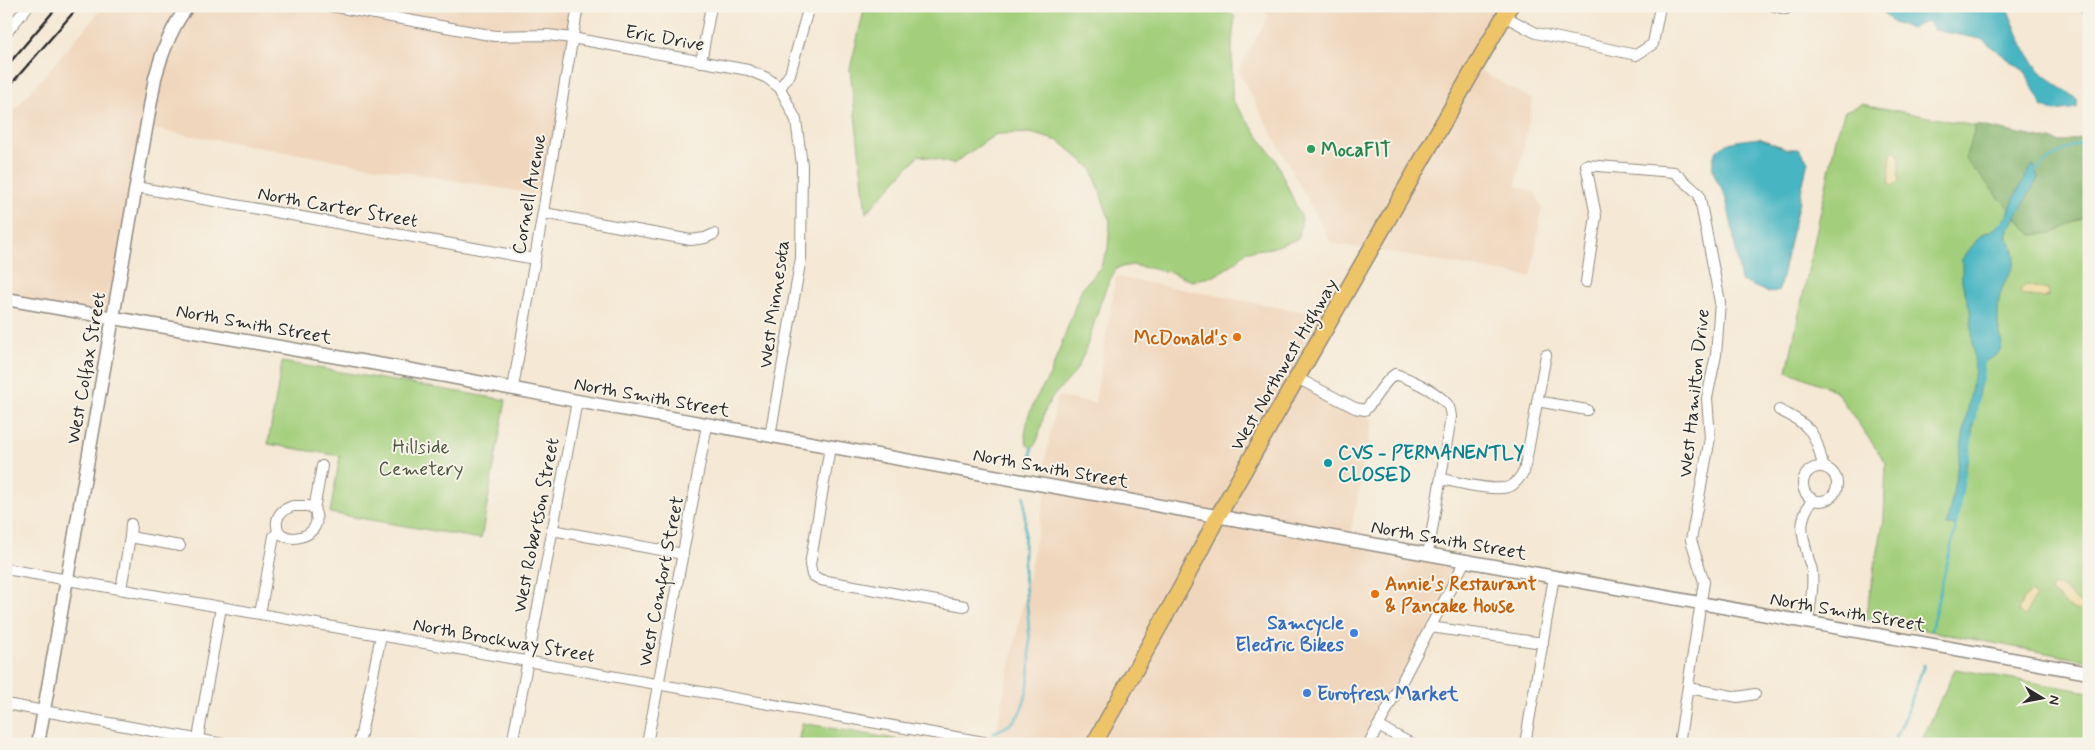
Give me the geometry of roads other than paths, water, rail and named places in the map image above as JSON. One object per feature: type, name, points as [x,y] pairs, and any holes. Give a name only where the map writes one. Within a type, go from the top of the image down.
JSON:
[{"type":"main road","name":"West Northwest Highway","points":[[1094,744],[1183,584],[1218,516],[1507,11]]},
{"type":"street","points":[[7,30],[28,6]]},
{"type":"street","name":"West Colfax Street","points":[[38,744],[155,78],[161,56],[174,28],[188,6]]},
{"type":"street","name":"Eric Drive","points":[[331,6],[495,36],[548,35],[572,38],[748,70],[767,78],[780,88]]},
{"type":"street","name":"Cornell Avenue","points":[[512,388],[544,212],[578,6]]},
{"type":"street","points":[[701,62],[711,6]]},
{"type":"street","points":[[780,88],[790,74],[809,6]]},
{"type":"street","points":[[1507,11],[1536,33],[1636,55],[1653,44],[1660,6]]},
{"type":"street","points":[[1774,6],[1786,9],[1790,6]]},
{"type":"street","points":[[2084,6],[2089,14]]},
{"type":"street","name":"West Minnesota","points":[[770,436],[801,258],[802,165],[796,120],[780,88]]},
{"type":"street","name":"West Hamilton Drive","points":[[1586,282],[1596,216],[1586,165],[1674,172],[1699,194],[1720,302],[1716,355],[1707,398],[1710,438],[1691,540],[1704,582],[1679,744]]},
{"type":"street","name":"North Carter Street","points":[[136,187],[535,259]]},
{"type":"street","points":[[544,212],[691,240],[705,238],[714,234]]},
{"type":"street","name":"North Smith Street","points":[[6,299],[512,388],[707,425],[2089,673]]},
{"type":"street","points":[[1441,479],[1496,488],[1511,486],[1524,472],[1546,355]]},
{"type":"street","points":[[1297,378],[1355,408],[1365,410],[1374,402],[1388,379],[1394,374],[1403,376],[1444,400],[1450,408],[1451,416],[1428,554]]},
{"type":"street","name":"West Robertson Street","points":[[512,744],[577,401]]},
{"type":"street","points":[[1537,401],[1587,410]]},
{"type":"street","points":[[1779,410],[1799,419],[1812,432],[1820,450],[1823,467]]},
{"type":"street","name":"West Comfort Street","points":[[647,744],[707,425]]},
{"type":"street","points":[[830,447],[810,565],[812,574],[821,580],[964,606]]},
{"type":"street","points":[[314,509],[322,466]]},
{"type":"street","points":[[1823,467],[1832,472],[1837,480],[1837,486],[1835,492],[1826,500],[1813,500],[1804,488],[1804,479],[1812,469],[1823,467]]},
{"type":"street","points":[[1808,622],[1813,586],[1812,569],[1802,540],[1802,525],[1807,509],[1813,500]]},
{"type":"street","points":[[293,506],[308,506],[314,509],[317,515],[314,528],[307,536],[298,538],[285,536],[279,532],[276,528],[278,516],[284,509],[293,506]]},
{"type":"street","points":[[121,589],[131,524]]},
{"type":"street","points":[[552,530],[683,554]]},
{"type":"street","points":[[260,614],[274,536],[279,532]]},
{"type":"street","points":[[130,537],[180,546]]},
{"type":"street","points":[[1369,744],[1465,561]]},
{"type":"street","name":"North Brockway Street","points":[[6,569],[995,744]]},
{"type":"street","points":[[1525,744],[1554,577]]},
{"type":"street","points":[[197,741],[221,606]]},
{"type":"street","points":[[1430,627],[1542,643]]},
{"type":"street","points":[[359,744],[381,635]]},
{"type":"street","points":[[1688,688],[1738,697],[1755,694]]},
{"type":"street","points":[[6,704],[197,741],[223,744]]},
{"type":"street","points":[[1378,726],[1412,744]]},
{"type":"water","points":[[1878,6],[2006,6],[2022,44],[2032,61],[2050,79],[2077,99],[2077,108],[2054,111],[2043,107],[2024,71],[1981,39],[1934,30],[1930,23],[1926,21],[1911,29],[1891,21]]},
{"type":"water","points":[[1759,138],[1787,149],[1798,149],[1808,161],[1779,290],[1769,293],[1741,281],[1726,200],[1713,168],[1714,156],[1722,147],[1740,140]]},
{"type":"water","points":[[2033,164],[2038,178],[2006,235],[2015,258],[1999,300],[1998,324],[2001,348],[1997,354],[1984,362],[1956,525],[1947,525],[1975,370],[1970,309],[1962,282],[1962,259],[1981,235],[1994,229],[2007,216],[2015,196]]},
{"type":"waterway","points":[[2033,173],[2059,153],[2089,140]]},
{"type":"waterway","points":[[1981,383],[1984,362]]},
{"type":"waterway","points":[[1974,422],[1978,398]]},
{"type":"waterway","points":[[1968,459],[1972,435]]},
{"type":"waterway","points":[[1030,467],[1032,448]]},
{"type":"waterway","points":[[1931,630],[1956,525],[1965,472]]},
{"type":"waterway","points":[[993,733],[1008,726],[1017,718],[1025,699],[1028,682],[1030,643],[1024,569],[1024,496]]},
{"type":"waterway","points":[[1893,744],[1924,665]]},
{"type":"railway","points":[[6,67],[58,6]]},
{"type":"railway","points":[[6,90],[79,6]]},
{"type":"place","name":"MocaFIT","points":[[1311,149]]},
{"type":"place","name":"McDonald's","points":[[1237,337]]},
{"type":"place","name":"CVS - PERMANENTLY CLOSED","points":[[1328,463]]},
{"type":"place","name":"Annie's Restaurant & Pancake House","points":[[1375,594]]},
{"type":"place","name":"Samcycle Electric Bikes","points":[[1354,633]]},
{"type":"place","name":"Eurofresh Market","points":[[1307,693]]},
{"type":"park label","name":"Hillside Cemetery","points":[[421,457]]}]
